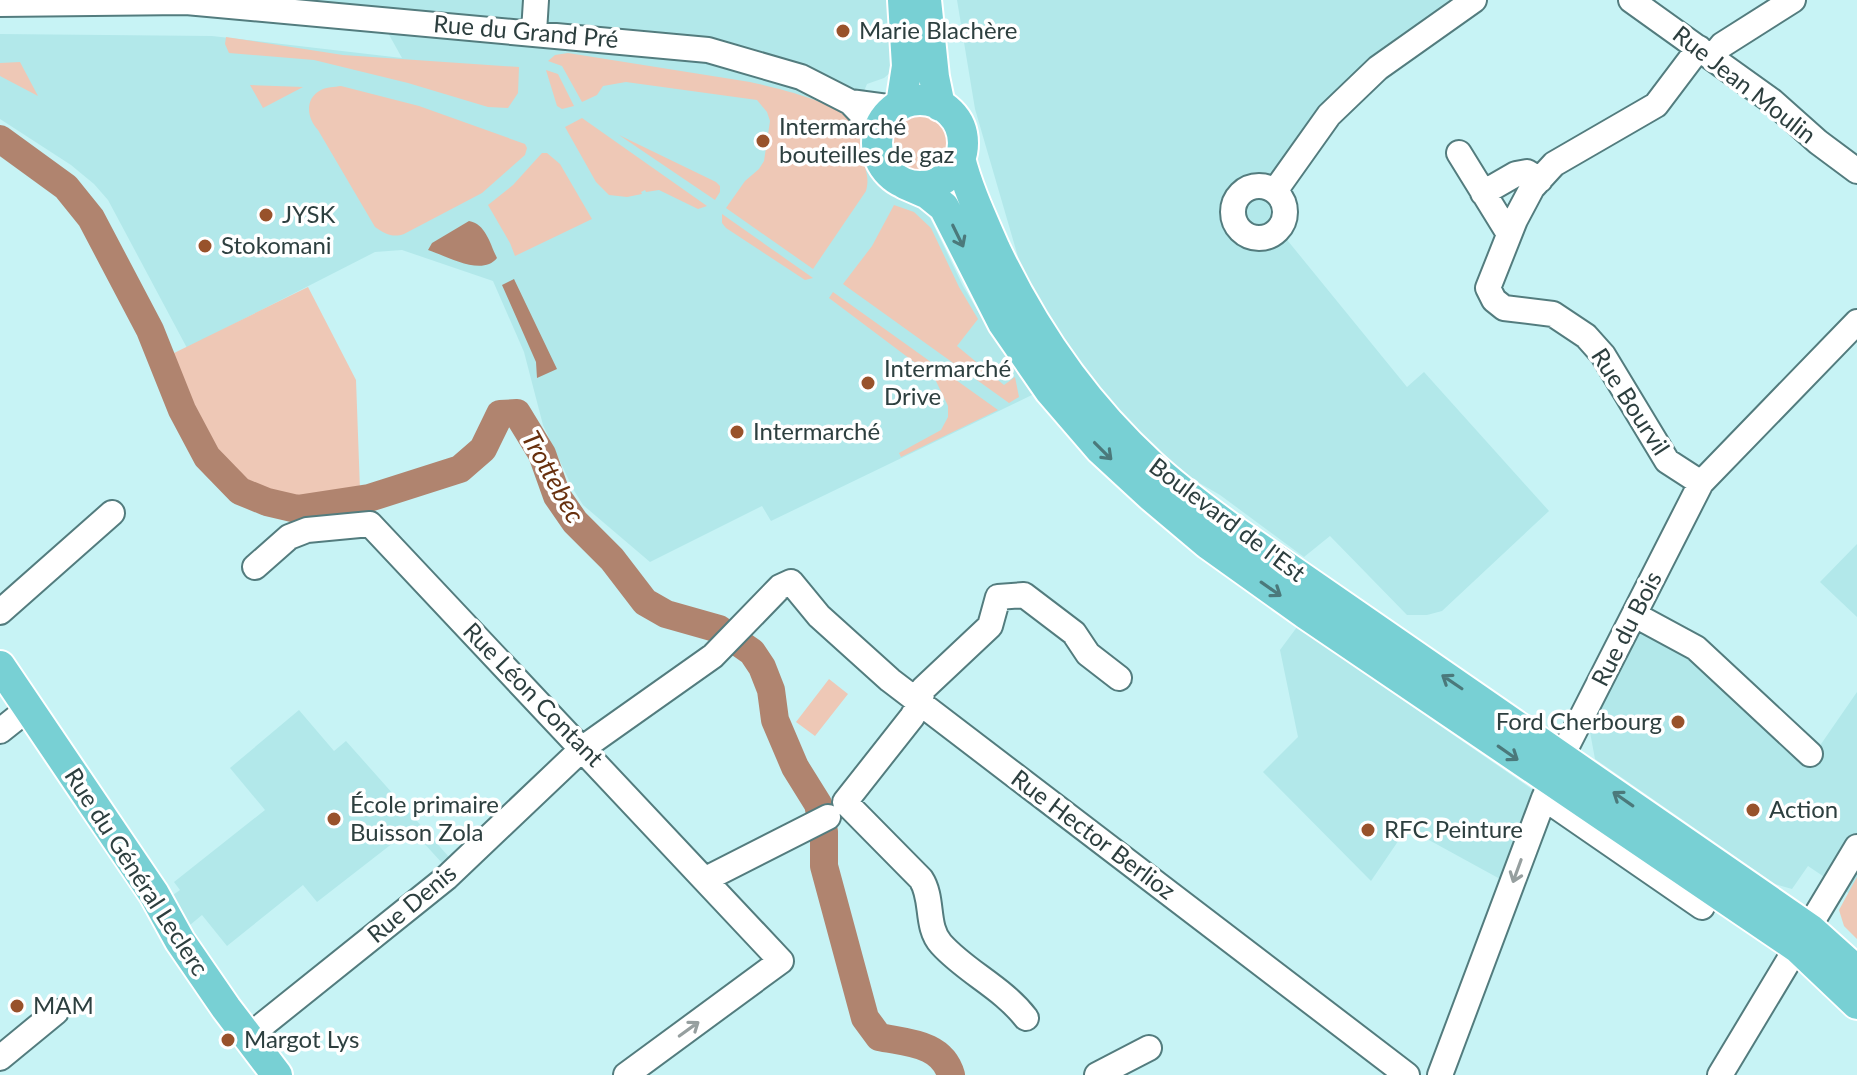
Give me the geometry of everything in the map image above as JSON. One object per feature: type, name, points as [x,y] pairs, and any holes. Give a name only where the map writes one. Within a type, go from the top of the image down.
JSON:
[{"type":"main road","points":[[891,115],[921,100],[940,106],[957,123],[962,146],[960,158],[950,174],[924,186],[905,184],[890,174],[880,159],[891,115],[907,66],[903,0]]},
{"type":"main road","points":[[926,0],[940,106]]},
{"type":"main road","name":"Boulevard de l'Est","points":[[960,158],[972,196],[1026,308],[1072,379],[1151,465],[1553,779]]},
{"type":"main road","name":"Boulevard de l'Est","points":[[905,184],[928,194],[944,207],[1003,323],[1050,391],[1100,449],[1151,496],[1208,544],[1553,779]]},
{"type":"main road","name":"Rue du Général Leclerc","points":[[0,666],[154,894],[180,941],[277,1075]]},
{"type":"main road","points":[[1553,779],[1670,861],[1691,866],[1777,926],[1816,947],[1857,982]]},
{"type":"main road","points":[[1553,779],[1857,971]]},
{"type":"main road","points":[[1804,939],[1857,1004]]},
{"type":"street","points":[[534,32],[536,0]]},
{"type":"street","points":[[1275,191],[1329,115],[1378,68],[1474,0]]},
{"type":"street","name":"Rue Jean Moulin","points":[[1631,0],[1706,52],[1857,171]]},
{"type":"street","name":"Rue Bourvil","points":[[1701,483],[1667,461],[1603,355],[1586,336],[1553,314],[1504,308],[1494,300],[1488,288],[1526,199],[1554,164],[1656,105],[1706,52],[1793,0]]},
{"type":"street","name":"Rue du Grand Pré","points":[[0,4],[186,2],[708,50],[801,77],[850,102],[891,115]]},
{"type":"street","points":[[1459,153],[1509,234]]},
{"type":"street","points":[[1483,193],[1516,174],[1527,172],[1540,180]]},
{"type":"street","name":"Rue du Bois","points":[[1440,1075],[1553,779],[1701,483],[1857,322]]},
{"type":"street","points":[[0,612],[112,513]]},
{"type":"street","name":"Rue Léon Contant","points":[[255,567],[289,537],[307,530],[370,524],[781,961],[626,1075]]},
{"type":"street","name":"Rue Denis","points":[[249,1036],[446,878],[583,748],[723,646],[780,587],[791,582]]},
{"type":"street","name":"Rue Hector Berlioz","points":[[791,582],[831,627],[920,703],[1407,1075]]},
{"type":"street","points":[[706,879],[829,814],[920,703],[923,689],[990,626],[998,597],[1024,595],[1074,633],[1088,654],[1119,678]]},
{"type":"street","points":[[1635,615],[1696,648],[1810,754]]},
{"type":"street","points":[[0,731],[29,708]]},
{"type":"street","points":[[1553,779],[1702,907]]},
{"type":"street","points":[[829,814],[921,879],[927,888],[931,923],[942,945],[1012,1001],[1026,1018]]},
{"type":"street","points":[[1720,1075],[1857,847]]},
{"type":"street","points":[[0,1058],[56,1012]]},
{"type":"street","points":[[1097,1075],[1149,1048]]},
{"type":"shaded area","points":[[303,0],[890,0],[891,72],[867,84],[854,115],[865,135],[870,165],[876,179],[923,203],[963,286],[998,345],[1036,393],[771,521],[762,506],[650,562],[583,505],[573,489],[543,425],[524,352],[493,281],[402,250],[375,252],[187,348],[108,200],[71,165],[0,119],[0,34],[212,36],[402,58],[378,15],[304,6]]},
{"type":"shaded area","points":[[957,0],[1466,0],[1378,68],[1280,196],[1285,211],[1279,230],[1407,387],[1424,372],[1549,511],[1442,611],[1407,615],[1330,536],[1304,557],[1220,495],[1184,474],[1125,419],[1070,351],[1023,274],[975,109]]},
{"type":"shaded area","points":[[226,37],[343,55],[519,67],[518,93],[508,108],[488,107],[314,60],[229,53]]},
{"type":"shaded area","points":[[568,53],[750,82],[806,97],[835,109],[847,116],[859,132],[867,177],[866,191],[813,269],[726,208],[764,161],[770,121],[757,100],[626,82],[603,86],[597,95],[582,102],[562,66],[548,61],[555,55]]},
{"type":"shaded area","points":[[20,62],[38,96],[0,76],[0,63]]},
{"type":"shaded area","points":[[546,70],[558,74],[574,106],[562,109],[557,106]]},
{"type":"shaded area","points":[[250,85],[303,87],[263,108]]},
{"type":"shaded area","points":[[341,86],[419,106],[525,144],[525,155],[482,193],[404,234],[396,236],[386,233],[375,227],[310,114],[310,103],[316,94],[325,88]]},
{"type":"shaded area","points":[[920,115],[940,123],[948,143],[940,163],[920,171],[900,163],[892,143],[900,123]]},
{"type":"shaded area","points":[[582,118],[707,206],[698,209],[659,190],[645,190],[642,194],[627,197],[609,195],[596,182],[565,127]]},
{"type":"shaded area","points":[[619,135],[716,182],[720,192],[715,200]]},
{"type":"shaded area","points":[[542,153],[547,153],[560,164],[592,219],[515,256],[488,205],[513,185]]},
{"type":"shaded area","points":[[894,205],[914,212],[931,228],[978,319],[957,346],[1004,385],[1015,377],[1019,397],[1009,403],[843,284],[872,246]]},
{"type":"shaded area","points":[[722,214],[813,278],[805,280],[726,228],[722,223]]},
{"type":"shaded area","points":[[469,221],[480,226],[487,235],[497,258],[491,263],[483,266],[464,263],[428,250],[432,243]]},
{"type":"shaded area","points":[[514,279],[557,369],[537,378],[536,362],[502,285]]},
{"type":"shaded area","points":[[308,287],[356,380],[360,490],[292,498],[267,492],[246,481],[228,465],[199,424],[168,356]]},
{"type":"shaded area","points":[[833,292],[998,410],[901,457],[899,453],[941,430],[948,417],[948,406],[934,377],[829,298]]},
{"type":"shaded area","points":[[1857,544],[1857,617],[1820,582]]},
{"type":"shaded area","points":[[1638,622],[1693,653],[1810,760],[1857,692],[1857,899],[1808,866],[1792,889],[1775,884],[1595,759],[1590,732]]},
{"type":"shaded area","points":[[1297,627],[1536,792],[1511,885],[1407,828],[1371,881],[1263,772],[1298,737],[1280,650]]},
{"type":"shaded area","points":[[829,679],[848,694],[815,736],[796,722]]},
{"type":"shaded area","name":"École primaire Buisson Zola","points":[[299,710],[334,751],[346,741],[449,857],[442,863],[411,829],[317,902],[303,885],[227,946],[202,915],[190,925],[170,897],[180,890],[174,882],[265,810],[230,768]]},
{"type":"shaded area","points":[[1857,877],[1857,939],[1844,926],[1839,910]]},
{"type":"waterway","name":"Trottebec","points":[[0,139],[66,187],[91,218],[150,330],[182,410],[207,457],[240,491],[297,509],[369,498],[460,469],[483,449],[500,414],[517,413],[542,454],[557,496],[575,522],[612,559],[645,602],[666,614],[719,629],[752,652],[762,667],[771,690],[775,720],[795,767],[818,804],[824,832],[824,866],[865,1018],[879,1037],[932,1050],[947,1064],[951,1075]]},
{"type":"place","name":"Marie Blachère","points":[[843,31]]},
{"type":"place","name":"Intermarché bouteilles de gaz","points":[[763,141]]},
{"type":"place","name":"JYSK","points":[[266,215]]},
{"type":"place","name":"Stokomani","points":[[205,246]]},
{"type":"place","name":"Intermarché Drive","points":[[868,383]]},
{"type":"place","name":"Intermarché","points":[[737,432]]},
{"type":"place","name":"Ford Cherbourg","points":[[1678,722]]},
{"type":"place","name":"Action","points":[[1753,810]]},
{"type":"place","name":"École primaire Buisson Zola","points":[[334,819]]},
{"type":"place","name":"RFC Peinture","points":[[1368,830]]},
{"type":"place","name":"MAM","points":[[17,1006]]},
{"type":"place","name":"Margot Lys","points":[[228,1040]]}]
